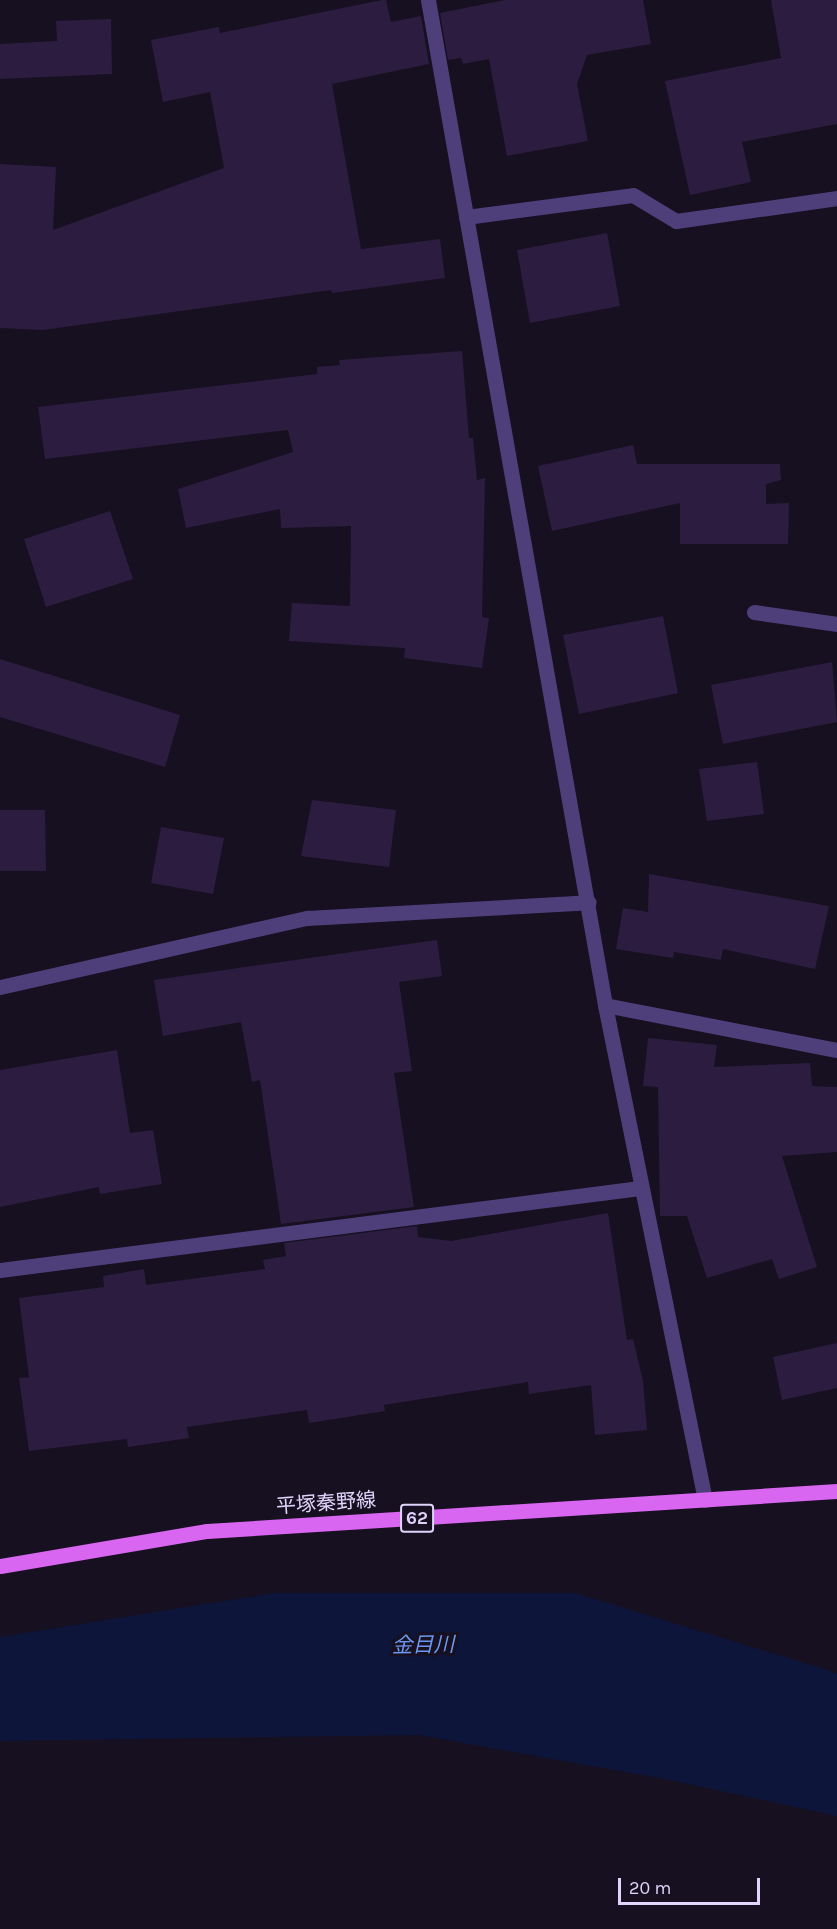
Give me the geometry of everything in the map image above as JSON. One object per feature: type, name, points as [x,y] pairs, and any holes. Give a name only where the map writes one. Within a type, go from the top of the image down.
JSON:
[{"type":"main road","name":"平塚秦野線","points":[[0,1566],[207,1531],[837,1491]]},
{"type":"street","points":[[428,0],[589,902],[605,1005],[640,1188],[705,1500]]},
{"type":"street","points":[[466,217],[633,195],[676,221],[837,198]]},
{"type":"street","points":[[754,612],[837,624]]},
{"type":"street","points":[[0,987],[307,918],[589,902]]},
{"type":"street","points":[[605,1005],[837,1050]]},
{"type":"street","points":[[0,1270],[640,1188]]},
{"type":"water","name":"金目川","points":[[274,1593],[575,1593],[837,1673],[837,1816],[670,1780],[419,1735],[0,1741],[0,1637]]},
{"type":"building","points":[[386,0],[391,22],[421,16],[429,64],[332,84],[361,249],[440,239],[445,278],[332,293],[331,290],[43,330],[0,328],[0,164],[56,167],[53,230],[224,168],[210,92],[163,102],[151,40],[219,27],[220,33]]},
{"type":"building","points":[[505,0],[643,0],[651,44],[587,55],[577,84],[588,141],[507,156],[489,59],[463,64],[461,58],[448,60],[440,13]]},
{"type":"building","points":[[771,0],[837,0],[837,124],[742,142],[751,182],[690,195],[665,81],[781,58]]},
{"type":"building","points":[[111,19],[112,74],[0,79],[0,44],[57,41],[56,21]]},
{"type":"building","points":[[607,233],[620,306],[530,323],[517,250]]},
{"type":"building","points":[[462,351],[469,438],[473,438],[477,480],[485,478],[482,617],[489,618],[482,668],[404,658],[405,648],[289,641],[292,603],[350,606],[351,526],[281,528],[280,509],[186,528],[178,489],[293,452],[288,430],[45,459],[38,407],[317,374],[317,367],[340,365],[339,360]]},
{"type":"building","points":[[633,445],[637,464],[780,464],[781,480],[766,484],[766,504],[789,503],[788,544],[680,544],[680,503],[552,531],[538,466]]},
{"type":"building","points":[[110,511],[133,579],[46,607],[24,539]]},
{"type":"building","points":[[663,616],[678,693],[579,714],[563,635]]},
{"type":"building","points":[[0,659],[180,715],[165,767],[0,717]]},
{"type":"building","points":[[832,662],[837,722],[723,744],[711,685]]},
{"type":"building","points":[[757,762],[764,814],[707,821],[699,769]]},
{"type":"building","points":[[312,800],[396,810],[389,867],[301,856]]},
{"type":"building","points":[[0,810],[45,810],[46,871],[0,871]]},
{"type":"building","points":[[161,827],[224,838],[213,894],[151,883]]},
{"type":"building","points":[[649,874],[829,906],[815,969],[723,949],[721,960],[674,952],[673,958],[616,949],[623,908],[648,912]]},
{"type":"building","points":[[437,940],[442,976],[399,982],[412,1071],[394,1073],[414,1207],[281,1224],[260,1080],[252,1082],[241,1022],[163,1036],[154,980]]},
{"type":"building","points":[[648,1038],[717,1045],[714,1067],[810,1063],[812,1086],[837,1087],[837,1152],[782,1156],[817,1267],[779,1279],[772,1259],[707,1278],[687,1216],[660,1216],[658,1087],[643,1086]]},
{"type":"building","points":[[117,1050],[130,1133],[153,1130],[162,1184],[100,1194],[99,1187],[0,1207],[0,1070]]},
{"type":"building","points":[[608,1213],[627,1340],[633,1339],[643,1381],[647,1430],[595,1435],[591,1385],[529,1394],[528,1382],[384,1405],[385,1411],[309,1423],[307,1410],[187,1427],[189,1438],[128,1447],[127,1439],[29,1451],[19,1378],[29,1377],[19,1298],[104,1287],[103,1276],[144,1269],[146,1285],[265,1269],[263,1260],[286,1256],[284,1243],[417,1226],[418,1237],[451,1241]]},
{"type":"building","points":[[837,1343],[837,1388],[782,1400],[773,1357]]}]
